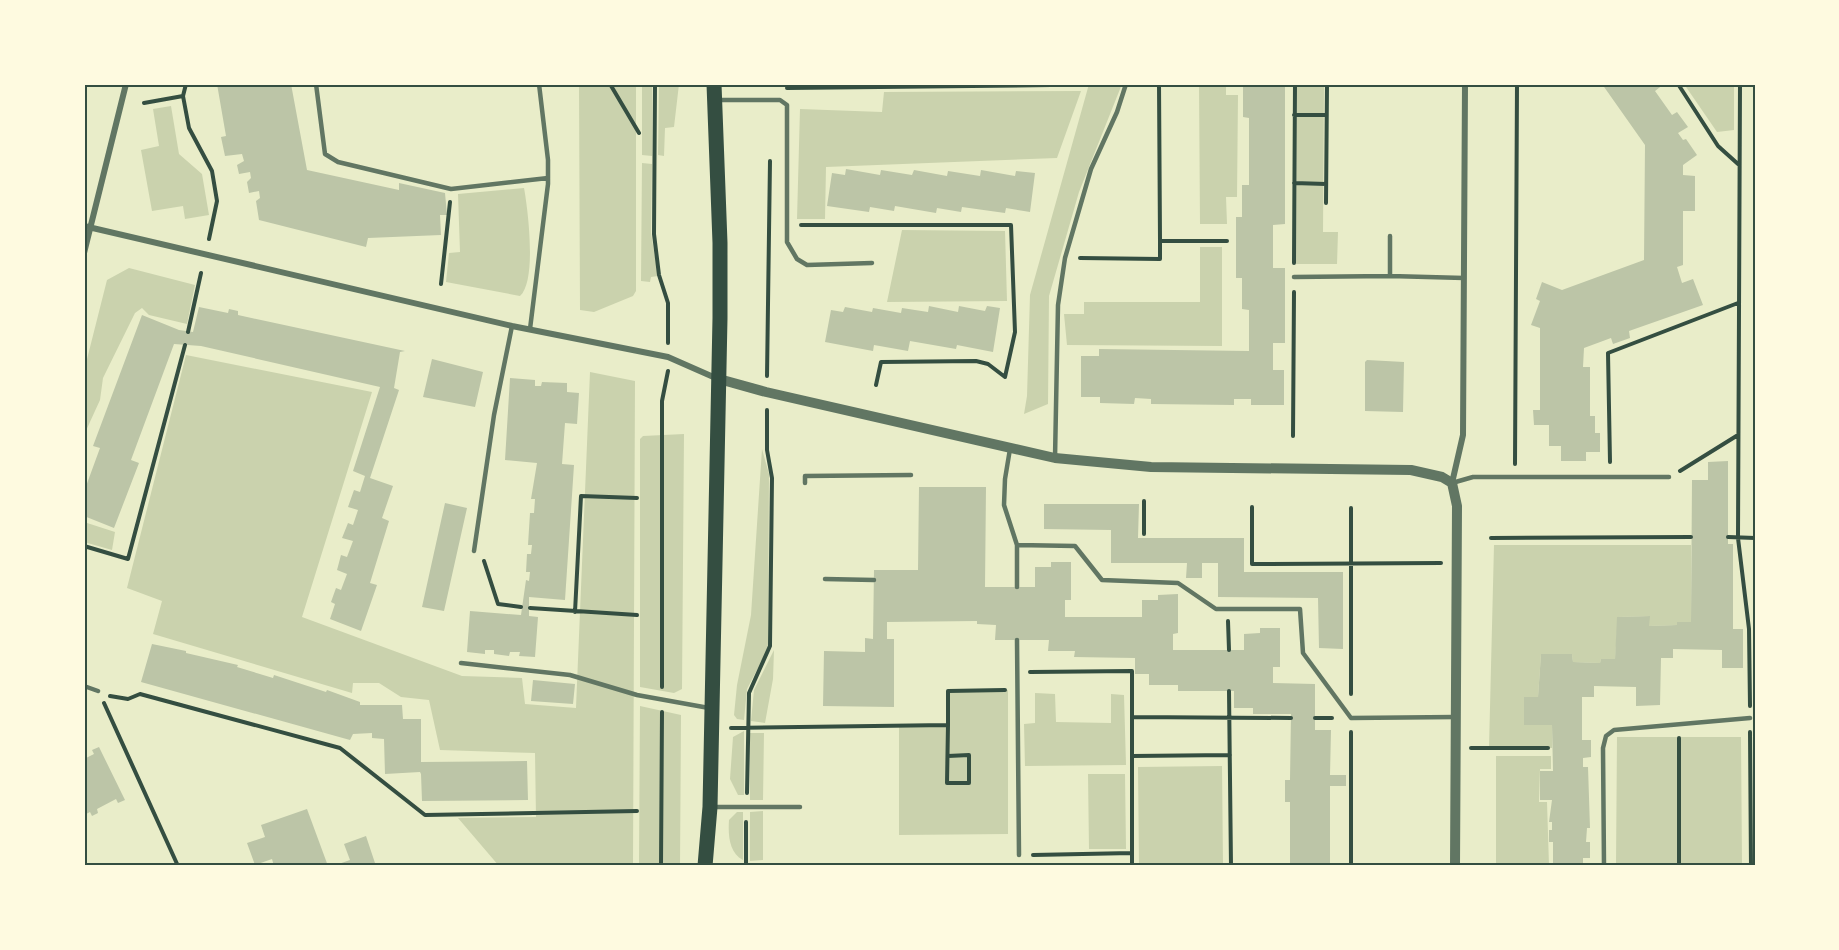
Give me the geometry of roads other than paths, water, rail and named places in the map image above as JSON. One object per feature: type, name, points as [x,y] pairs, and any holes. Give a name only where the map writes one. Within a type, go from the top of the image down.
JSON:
[{"type":"main road","points":[[705,866],[710,807],[719,379],[720,243],[714,84]]},
{"type":"street","points":[[84,253],[87,227],[126,84]]},
{"type":"street","points":[[1455,866],[1457,506],[1452,483],[1463,435],[1465,84]]},
{"type":"street","points":[[87,227],[512,326],[668,357],[719,379],[1055,458],[1151,467],[1411,470],[1442,477],[1452,483]]},
{"type":"lane","points":[[316,84],[325,154],[338,162],[452,189],[548,178]]},
{"type":"lane","points":[[530,329],[548,178],[539,84]]},
{"type":"lane","points":[[1055,458],[1058,305],[1065,258],[1091,169],[1117,112],[1126,84]]},
{"type":"lane","points":[[714,100],[780,100],[787,105],[787,242],[796,259],[807,265],[872,263]]},
{"type":"lane","points":[[1390,236],[1390,276]]},
{"type":"lane","points":[[1294,277],[1464,278]]},
{"type":"lane","points":[[474,551],[494,415],[512,326]]},
{"type":"lane","points":[[1010,449],[1005,479],[1004,506],[1017,545],[1017,587]]},
{"type":"lane","points":[[805,483],[805,476],[911,475]]},
{"type":"lane","points":[[1452,483],[1473,477],[1669,477]]},
{"type":"lane","points":[[1017,545],[1075,546],[1102,580],[1178,583],[1216,609],[1300,609],[1303,653],[1351,718],[1455,717]]},
{"type":"lane","points":[[825,579],[874,580]]},
{"type":"lane","points":[[1017,640],[1019,855]]},
{"type":"lane","points":[[461,663],[570,675],[662,699],[712,709]]},
{"type":"lane","points":[[84,686],[98,691]]},
{"type":"lane","points":[[1604,866],[1603,748],[1606,736],[1614,730],[1750,718]]},
{"type":"lane","points":[[710,807],[800,807]]},
{"type":"lane","points":[[973,866],[1020,866]]}]
